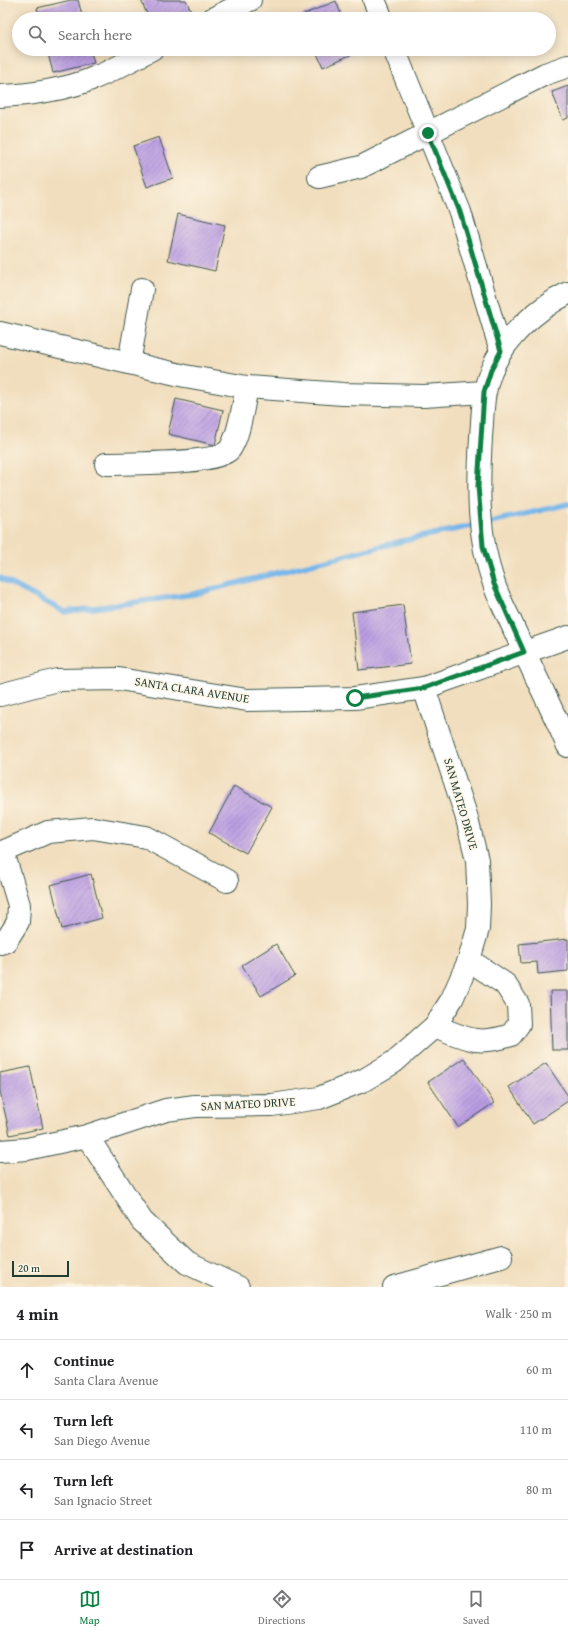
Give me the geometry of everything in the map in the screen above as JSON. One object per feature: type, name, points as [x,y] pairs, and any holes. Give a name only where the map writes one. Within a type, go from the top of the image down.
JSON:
[{"type":"street","points":[[226,12],[250,0]]},
{"type":"street","points":[[374,0],[379,12]]},
{"type":"street","points":[[0,96],[22,95],[93,79],[138,56]]},
{"type":"street","points":[[397,56],[460,212],[501,351]]},
{"type":"street","points":[[319,177],[361,167],[545,74],[568,66]]},
{"type":"street","points":[[129,363],[142,289]]},
{"type":"street","points":[[566,298],[540,310],[519,328],[501,351],[491,370],[484,392],[478,486],[483,546],[494,584],[568,746]]},
{"type":"street","points":[[0,333],[185,376],[247,387],[343,394],[424,396],[484,392]]},
{"type":"street","points":[[106,464],[191,461],[217,457],[229,451],[236,438],[247,387]]},
{"type":"street","name":"SANTA CLARA AVENUE","points":[[0,695],[57,680],[119,679],[247,700],[355,698],[424,688],[568,637]]},
{"type":"street","name":"SAN MATEO DRIVE","points":[[0,1151],[27,1149],[87,1136],[166,1110],[195,1106],[272,1105],[319,1098],[364,1080],[394,1062],[435,1026],[452,999],[469,960],[478,929],[479,904],[477,860],[466,815],[424,688]]},
{"type":"street","points":[[0,943],[6,941],[18,922],[19,905],[1,853],[48,832],[93,828],[146,837],[227,881]]},
{"type":"street","points":[[435,1026],[469,1040],[494,1041],[512,1035],[519,1024],[518,1004],[505,984],[469,960]]},
{"type":"street","points":[[87,1136],[142,1221],[186,1262],[238,1287]]},
{"type":"street","points":[[394,1287],[501,1257]]},
{"type":"building","points":[[71,0],[78,0],[81,12],[38,12],[37,8]]},
{"type":"building","points":[[141,0],[186,0],[191,12],[146,12]]},
{"type":"building","points":[[336,1],[340,12],[309,12]]},
{"type":"building","points":[[49,56],[92,56],[94,63],[53,73]]},
{"type":"building","points":[[318,56],[348,56],[323,67]]},
{"type":"building","points":[[568,86],[568,118],[563,120],[552,92]]},
{"type":"building","points":[[159,137],[173,178],[147,187],[133,146]]},
{"type":"building","points":[[178,214],[225,225],[215,271],[168,260]]},
{"type":"building","points":[[176,399],[223,410],[215,445],[168,434]]},
{"type":"building","points":[[403,605],[411,664],[359,670],[352,612]]},
{"type":"building","points":[[234,786],[272,807],[246,853],[209,833]]},
{"type":"building","points":[[91,874],[102,918],[62,929],[51,885]]},
{"type":"building","points":[[568,939],[568,971],[538,974],[537,962],[521,963],[519,944]]},
{"type":"building","points":[[276,944],[295,976],[261,996],[242,965]]},
{"type":"building","points":[[550,991],[568,991],[568,1050],[552,1050]]},
{"type":"building","points":[[464,1058],[494,1103],[458,1127],[428,1082]]},
{"type":"building","points":[[546,1063],[568,1096],[568,1101],[533,1124],[509,1087]]},
{"type":"building","points":[[30,1067],[43,1128],[10,1135],[0,1091],[0,1073]]},
{"type":"waterway","points":[[486,523],[568,504]]},
{"type":"waterway","points":[[0,578],[65,612],[194,594],[402,541],[476,525]]},
{"type":"route","points":[[355,698],[424,688],[524,652],[494,584],[483,546],[478,486],[484,392],[491,370],[501,351],[484,289],[460,212],[428,133]]}]
